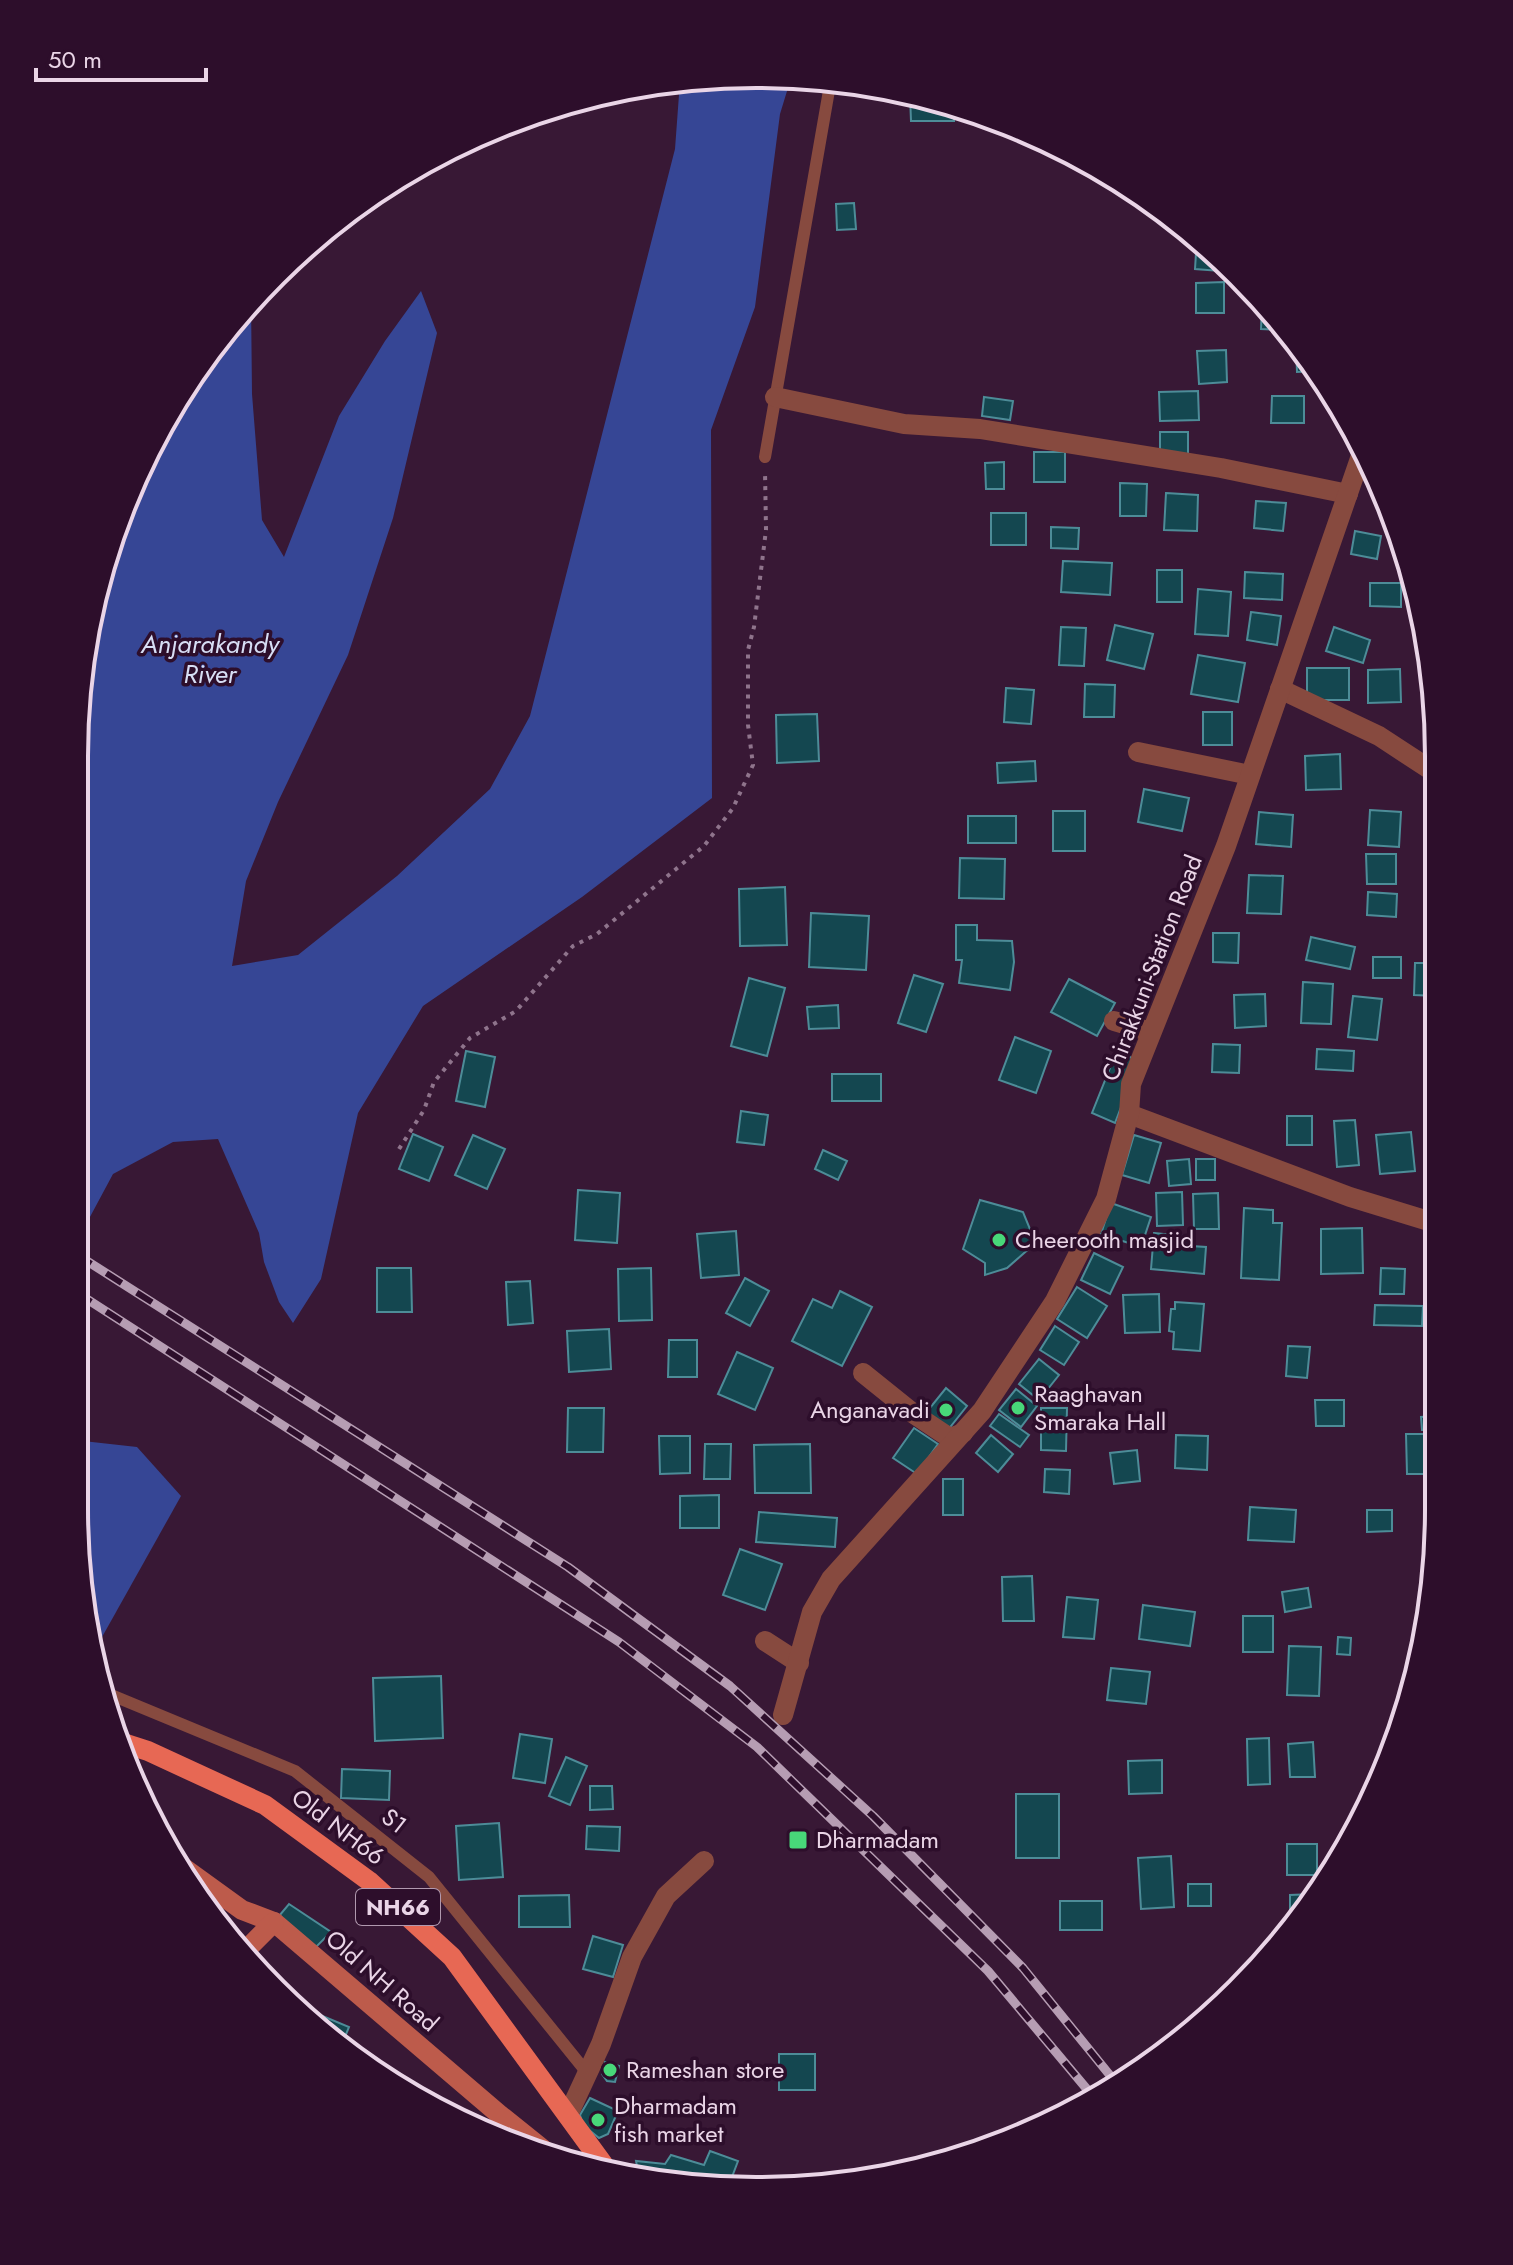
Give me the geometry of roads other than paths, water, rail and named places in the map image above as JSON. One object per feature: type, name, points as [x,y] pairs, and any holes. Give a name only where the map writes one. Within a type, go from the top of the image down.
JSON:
[{"type":"main road","name":"Old NH66","points":[[132,1746],[265,1805],[369,1881],[452,1957],[598,2158]]},
{"type":"street","points":[[775,397],[904,424],[980,429],[1221,468],[1348,494]]},
{"type":"street","name":"Chirakkuni-Station Road","points":[[783,1715],[812,1612],[831,1579],[982,1411],[1055,1301],[1106,1199],[1129,1114],[1131,1084],[1190,939],[1280,689],[1290,636],[1358,465]]},
{"type":"street","points":[[1280,689],[1379,736],[1425,766]]},
{"type":"street","points":[[1138,752],[1250,775]]},
{"type":"street","points":[[1114,1021],[1151,1032]]},
{"type":"street","points":[[1129,1114],[1350,1197],[1425,1220]]},
{"type":"street","points":[[863,1373],[950,1438],[963,1433]]},
{"type":"street","points":[[765,1641],[799,1663]]},
{"type":"street","points":[[568,2115],[588,2074],[632,1957],[666,1896],[704,1861]]},
{"type":"street","name":"Old NH Road","points":[[202,1881],[242,1910],[274,1922],[526,2136]]},
{"type":"street","points":[[251,1945],[274,1922]]},
{"type":"lane","points":[[765,457],[829,92]]},
{"type":"lane","name":"S1","points":[[115,1697],[295,1771],[429,1877],[588,2074]]},
{"type":"water","name":"Anjarakandy River","points":[[713,89],[788,89],[780,114],[755,307],[711,430],[712,798],[582,897],[423,1006],[358,1113],[321,1279],[293,1323],[279,1302],[264,1262],[259,1233],[218,1139],[173,1142],[113,1174],[88,1221],[89,713],[101,626],[123,542],[157,461],[178,422],[201,385],[251,319],[252,394],[262,520],[284,557],[339,416],[385,341],[421,291],[437,333],[393,518],[348,655],[278,802],[246,881],[232,966],[298,955],[397,876],[490,789],[530,716],[675,149],[679,93]]},
{"type":"water","points":[[88,1442],[137,1447],[181,1496],[101,1639],[89,1552]]},
{"type":"railway","points":[[88,1262],[568,1567],[730,1686],[873,1816],[1023,1968],[1110,2075]]},
{"type":"railway","points":[[88,1300],[619,1642],[757,1747],[988,1971],[1087,2089]]},
{"type":"place","name":"Cheerooth masjid","points":[[999,1240]]},
{"type":"place","name":"Raaghavan Smaraka Hall","points":[[1018,1408]]},
{"type":"place","name":"Anganavadi","points":[[946,1410]]},
{"type":"place","name":"Dharmadam","points":[[798,1840]]},
{"type":"place","name":"Rameshan store","points":[[610,2070]]},
{"type":"place","name":"Dharmadam fish market","points":[[598,2120]]}]
